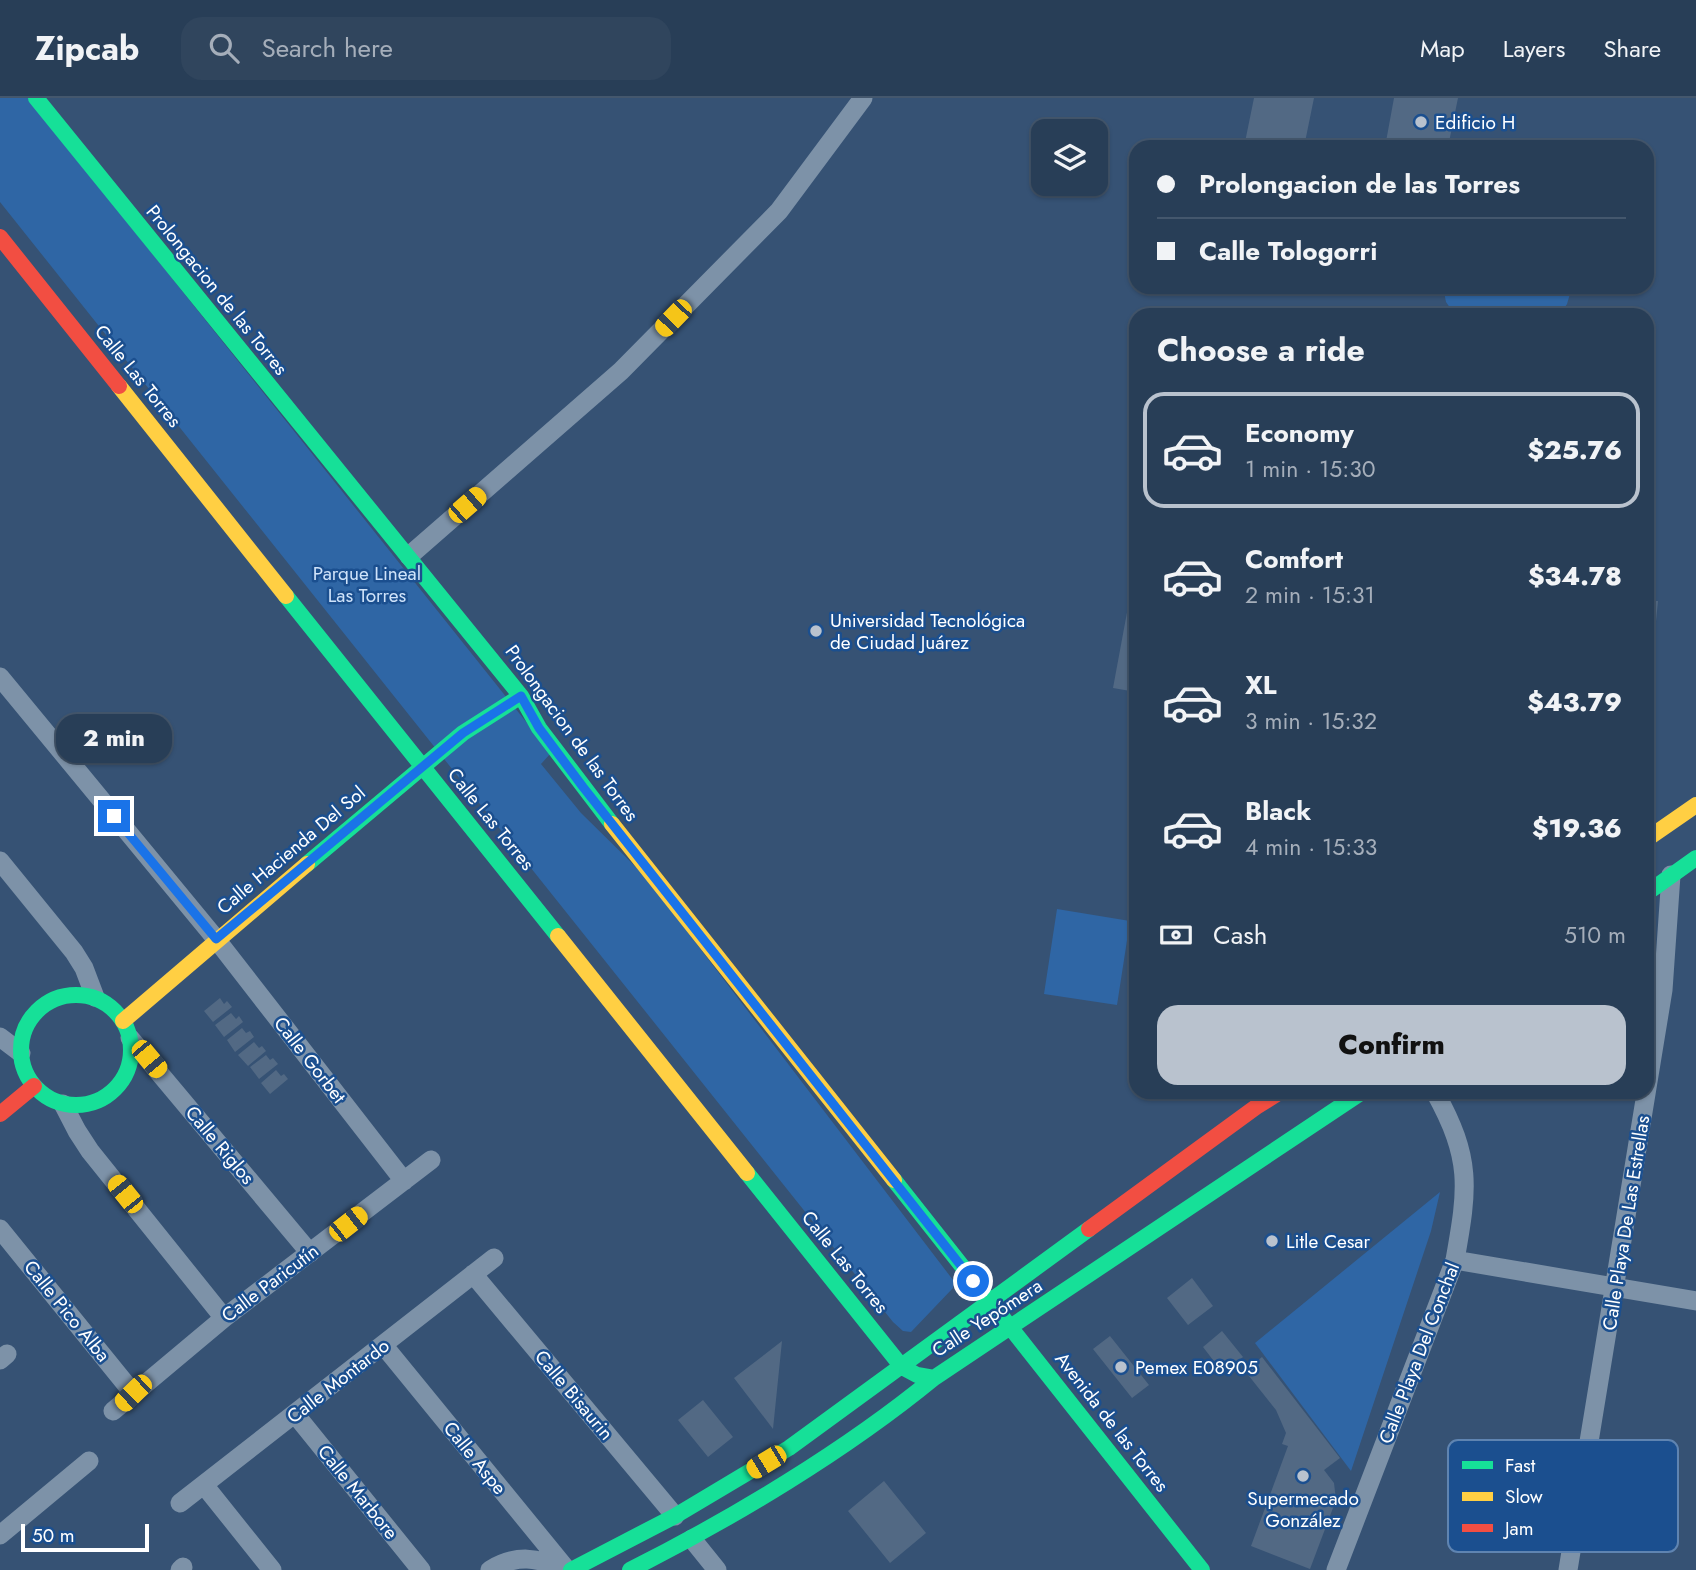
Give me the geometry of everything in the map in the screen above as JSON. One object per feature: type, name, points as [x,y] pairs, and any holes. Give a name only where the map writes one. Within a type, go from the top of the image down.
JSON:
[{"type":"main road","name":"Prolongacion de las Torres","points":[[36,98],[521,696],[539,728],[583,787],[989,1300]]},
{"type":"main road","name":"Calle Las Torres","points":[[0,237],[902,1367]]},
{"type":"main road","name":"Calle Hacienda Del Sol","points":[[127,1030],[216,939],[463,733],[521,696]]},
{"type":"main road","points":[[1654,834],[1696,805]]},
{"type":"main road","points":[[1654,888],[1696,858]]},
{"type":"main road","points":[[77,994],[95,997],[111,1007],[127,1030],[131,1057],[125,1075],[114,1090],[98,1101],[81,1105],[64,1104],[47,1097],[34,1086],[24,1070],[22,1035],[30,1019],[42,1006],[58,997],[77,994]]},
{"type":"main road","points":[[0,1114],[34,1086]]},
{"type":"main road","name":"Calle Yepómera","points":[[568,1570],[675,1516],[789,1448],[1269,1099]]},
{"type":"main road","name":"Calle Yepómera","points":[[630,1570],[692,1539],[906,1402],[934,1378],[1352,1099]]},
{"type":"main road","name":"Avenida de las Torres","points":[[989,1300],[1202,1570]]},
{"type":"main road","points":[[902,1367],[916,1375],[934,1378]]},
{"type":"street","points":[[409,556],[611,380],[779,211],[863,98]]},
{"type":"street","name":"Calle Gorbet","points":[[0,677],[216,939],[404,1181]]},
{"type":"street","points":[[0,862],[74,953],[84,968],[95,997]]},
{"type":"street","name":"Calle Playa De Las Estrellas","points":[[1654,1047],[1663,990],[1671,875]]},
{"type":"street","name":"Calle Riglos","points":[[127,1030],[310,1253]]},
{"type":"street","points":[[0,1037],[21,1053]]},
{"type":"street","name":"Calle Playa Del Conchal","points":[[1336,1570],[1455,1260],[1464,1208],[1465,1171],[1461,1147],[1439,1099]]},
{"type":"street","name":"Calle Playa De Las Estrellas","points":[[1590,1440],[1646,1099]]},
{"type":"street","points":[[64,1104],[77,1132],[90,1151],[224,1318]]},
{"type":"street","name":"Calle Paricutín","points":[[113,1411],[224,1318],[431,1160]]},
{"type":"street","name":"Calle Pico Alba","points":[[0,1229],[133,1393]]},
{"type":"street","name":"Calle Montardo","points":[[180,1503],[494,1258]]},
{"type":"street","points":[[1455,1260],[1696,1301]]},
{"type":"street","name":"Calle Bisaurin","points":[[472,1274],[675,1516]]},
{"type":"street","name":"Calle Aspe","points":[[384,1346],[568,1570]]},
{"type":"street","name":"Calle Marbore","points":[[295,1414],[421,1570]]},
{"type":"street","points":[[0,1535],[89,1461]]},
{"type":"street","points":[[204,1485],[272,1570]]},
{"type":"street","points":[[692,1539],[717,1570]]},
{"type":"street","name":"Calle Playa De Las Estrellas","points":[[1568,1570],[1571,1552]]},
{"type":"street","points":[[490,1570],[518,1558],[550,1563],[568,1570]]},
{"type":"green space","name":"Parque Lineal Las Torres","points":[[0,98],[28,98],[551,753],[541,764],[581,813],[644,875],[953,1280],[953,1288],[911,1332],[903,1331],[893,1322],[0,202]]},
{"type":"green space","points":[[1444,294],[1570,294],[1564,308],[1450,308]]},
{"type":"green space","points":[[1057,909],[1129,921],[1117,1005],[1044,994]]},
{"type":"green space","points":[[1440,1192],[1431,1231],[1351,1471],[1255,1343]]},
{"type":"building","points":[[1254,98],[1314,98],[1305,140],[1245,140]]},
{"type":"building","name":"Edificio H","points":[[1394,98],[1458,98],[1449,140],[1386,140]]},
{"type":"building","points":[[1654,601],[1658,601],[1654,642]]},
{"type":"building","points":[[1129,602],[1129,691],[1113,688]]},
{"type":"building","points":[[220,998],[224,1004],[227,1001],[232,1007],[213,1022],[204,1011]]},
{"type":"building","points":[[231,1013],[236,1019],[239,1016],[243,1022],[224,1037],[215,1025]]},
{"type":"building","points":[[242,1028],[246,1033],[250,1031],[254,1037],[235,1052],[227,1040]]},
{"type":"building","points":[[254,1042],[266,1051],[248,1066],[238,1055]]},
{"type":"building","points":[[266,1055],[278,1064],[259,1079],[250,1067]]},
{"type":"building","points":[[276,1070],[288,1079],[270,1094],[261,1083]]},
{"type":"building","points":[[1192,1278],[1213,1306],[1188,1325],[1167,1298]]},
{"type":"building","points":[[1222,1331],[1243,1357],[1223,1373],[1203,1347]]},
{"type":"building","name":"Pemex E08905","points":[[1110,1336],[1149,1385],[1132,1398],[1093,1349]]},
{"type":"building","points":[[782,1341],[773,1429],[734,1378]]},
{"type":"building","name":"Supermecado González","points":[[1262,1357],[1340,1458],[1324,1470],[1334,1483],[1336,1500],[1310,1569],[1251,1546],[1288,1446],[1282,1444],[1286,1433],[1276,1410],[1245,1371]]},
{"type":"building","points":[[703,1400],[733,1437],[708,1457],[678,1420]]},
{"type":"building","points":[[884,1481],[926,1533],[890,1563],[848,1511]]},
{"type":"traffic: fast","points":[[36,98],[521,696],[539,728],[612,824]]},
{"type":"traffic: fast","points":[[286,596],[558,936]]},
{"type":"traffic: fast","points":[[307,864],[463,733],[521,696]]},
{"type":"traffic: fast","points":[[1654,888],[1696,858]]},
{"type":"traffic: fast","points":[[76,995],[97,999],[115,1011],[127,1029],[131,1050],[127,1071],[115,1089],[97,1101],[76,1105],[55,1101],[37,1089],[25,1071],[21,1050],[25,1029],[37,1011],[55,999],[76,995]]},
{"type":"traffic: fast","points":[[630,1570],[748,1506],[826,1457],[934,1378],[1352,1099]]},
{"type":"traffic: fast","points":[[747,1173],[902,1367],[917,1375],[934,1378]]},
{"type":"traffic: fast","points":[[894,1180],[1202,1570]]},
{"type":"traffic: fast","points":[[571,1570],[675,1516],[789,1448],[1089,1229]]},
{"type":"traffic: slow","points":[[119,386],[286,596]]},
{"type":"traffic: slow","points":[[1654,834],[1696,805]]},
{"type":"traffic: slow","points":[[612,824],[894,1180]]},
{"type":"traffic: slow","points":[[123,1021],[307,864]]},
{"type":"traffic: slow","points":[[558,936],[747,1173]]},
{"type":"traffic: jam","points":[[0,237],[119,386]]},
{"type":"traffic: jam","points":[[0,1114],[34,1086]]},
{"type":"traffic: jam","points":[[1089,1229],[1269,1099]]},
{"type":"place","name":"Edificio H","points":[[1421,122]]},
{"type":"place","name":"Universidad Tecnológica de Ciudad Juárez","points":[[816,631]]},
{"type":"place","name":"Litle Cesar","points":[[1272,1241]]},
{"type":"place","name":"Pemex E08905","points":[[1121,1367]]},
{"type":"place","name":"Supermecado González","points":[[1303,1476]]},
{"type":"route","points":[[114,816],[216,939],[463,733],[521,696],[539,728],[583,787],[973,1281]]}]
